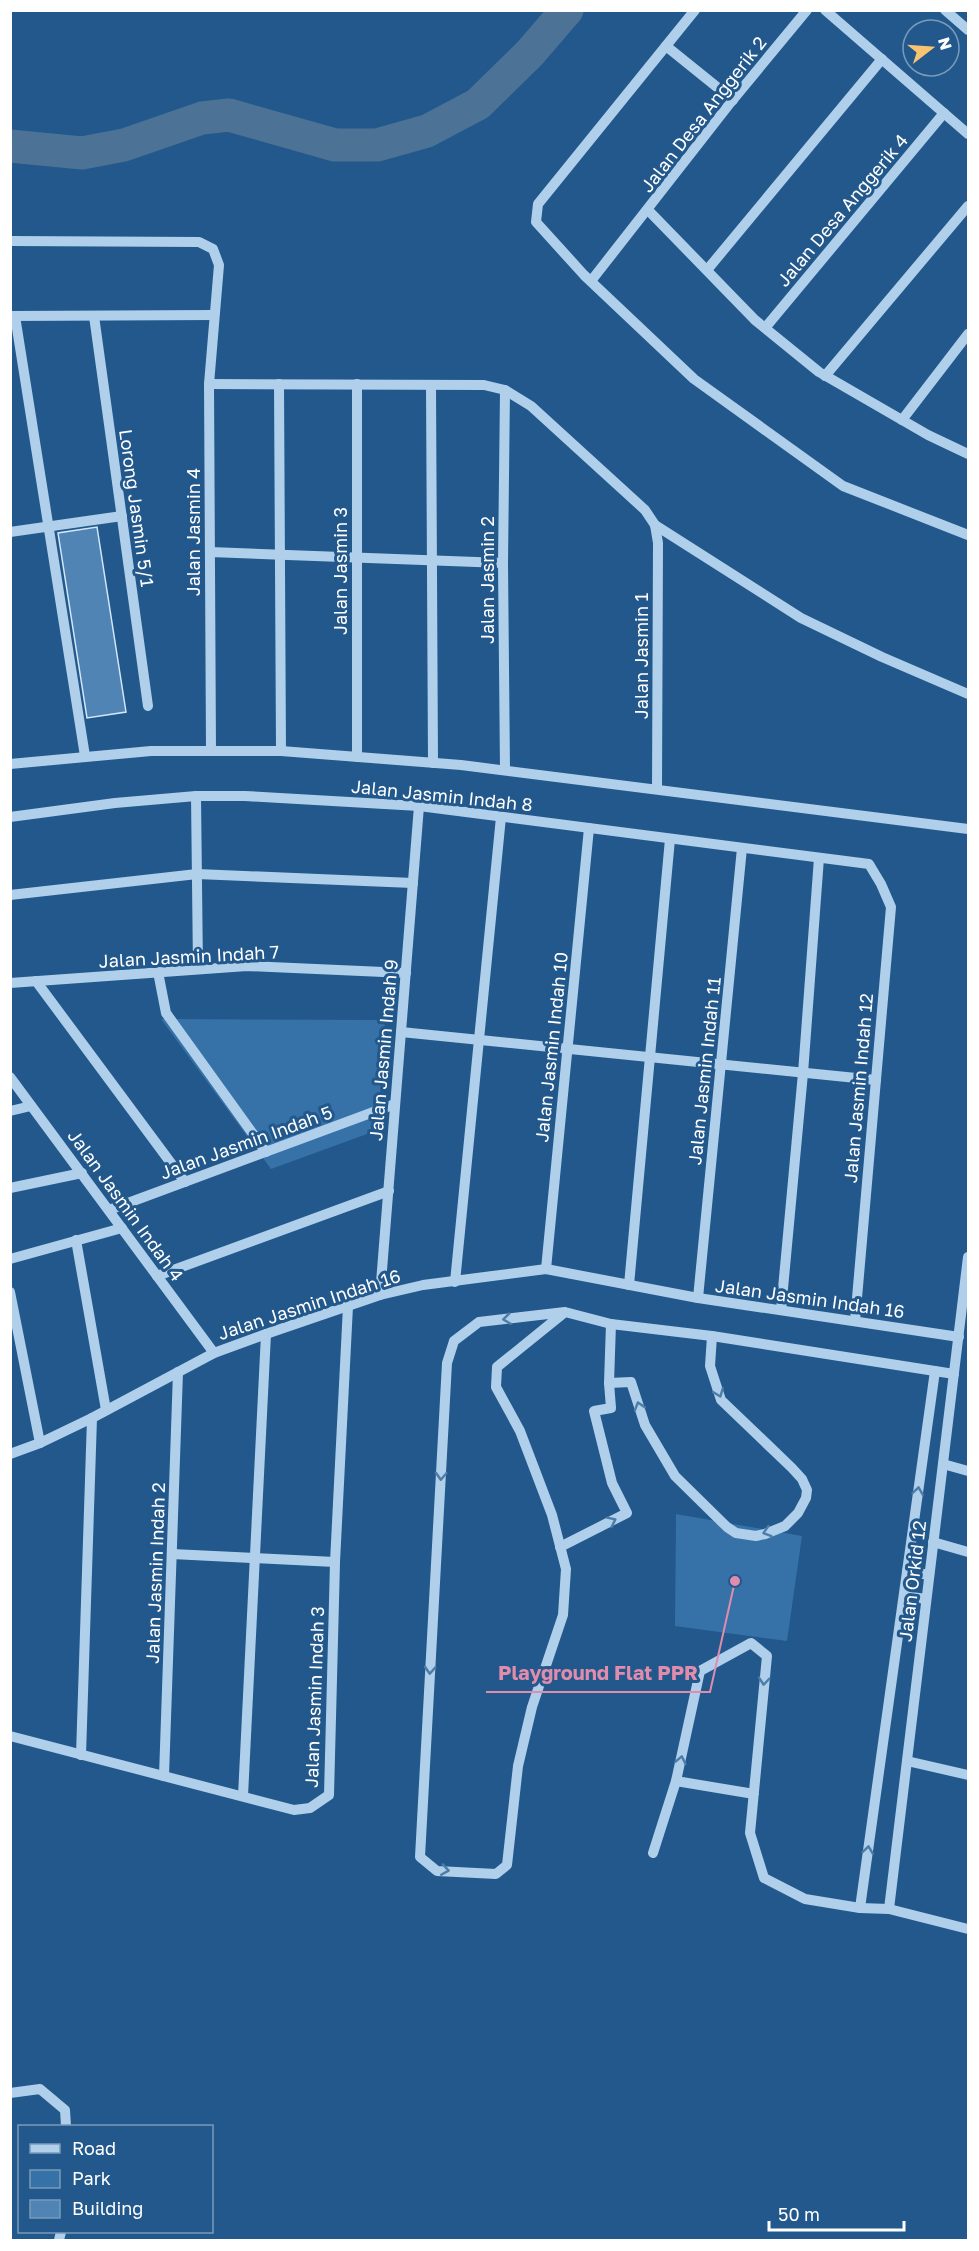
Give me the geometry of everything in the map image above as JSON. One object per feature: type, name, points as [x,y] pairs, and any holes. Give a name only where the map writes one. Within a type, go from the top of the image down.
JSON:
[{"type":"street","points":[[695,10],[538,204],[536,222],[591,281],[694,379],[843,486],[969,535]]},
{"type":"street","name":"Jalan Desa Anggerik 2","points":[[591,281],[807,10]]},
{"type":"street","points":[[825,10],[969,134]]},
{"type":"street","points":[[945,10],[969,30]]},
{"type":"street","points":[[666,45],[733,100]]},
{"type":"street","points":[[707,270],[882,59]]},
{"type":"street","name":"Jalan Desa Anggerik 4","points":[[765,328],[944,113]]},
{"type":"street","points":[[825,376],[969,206]]},
{"type":"street","name":"Jalan Desa Anggerik 2","points":[[648,210],[765,328],[825,376],[902,420],[969,454]]},
{"type":"street","name":"Jalan Jasmin 4","points":[[10,241],[199,242],[213,249],[219,266],[209,384],[211,750]]},
{"type":"street","points":[[85,756],[13,316],[214,315]]},
{"type":"street","name":"Lorong Jasmin 5/1","points":[[93,316],[148,706]]},
{"type":"street","points":[[902,420],[969,333]]},
{"type":"street","points":[[209,384],[484,385],[505,390],[531,406],[645,510],[655,525],[801,618],[882,657],[969,694]]},
{"type":"street","points":[[279,384],[281,752]]},
{"type":"street","name":"Jalan Jasmin 3","points":[[357,384],[357,757]]},
{"type":"street","points":[[431,385],[433,763]]},
{"type":"street","name":"Jalan Jasmin 2","points":[[505,390],[503,563],[505,770]]},
{"type":"street","points":[[10,532],[122,516]]},
{"type":"street","name":"Jalan Jasmin 1","points":[[655,525],[658,543],[657,789]]},
{"type":"street","points":[[210,552],[503,563]]},
{"type":"street","points":[[10,764],[151,751],[281,752],[357,757],[505,770],[969,829]]},
{"type":"street","points":[[196,796],[198,969]]},
{"type":"street","name":"Jalan Jasmin Indah 8","points":[[10,818],[114,803],[196,796],[245,796],[419,806],[869,864]]},
{"type":"street","name":"Jalan Jasmin Indah 9","points":[[380,1295],[419,806]]},
{"type":"street","points":[[455,1282],[501,817]]},
{"type":"street","name":"Jalan Jasmin Indah 10","points":[[546,1269],[589,828]]},
{"type":"street","points":[[629,1285],[648,1057],[670,838]]},
{"type":"street","name":"Jalan Jasmin Indah 11","points":[[698,1298],[742,848]]},
{"type":"street","points":[[781,1310],[803,1073],[819,858]]},
{"type":"street","name":"Jalan Jasmin Indah 12","points":[[855,1321],[891,907],[869,864]]},
{"type":"street","points":[[10,896],[197,874],[413,883]]},
{"type":"street","name":"Jalan Jasmin Indah 7","points":[[10,984],[247,966],[406,973]]},
{"type":"street","points":[[158,972],[166,1013],[266,1152]]},
{"type":"street","points":[[36,981],[185,1182]]},
{"type":"street","points":[[401,1032],[876,1080]]},
{"type":"street","name":"Jalan Jasmin Indah 4","points":[[10,1077],[214,1353]]},
{"type":"street","name":"Jalan Jasmin Indah 5","points":[[109,1210],[395,1104]]},
{"type":"street","points":[[10,1111],[32,1106]]},
{"type":"street","points":[[10,1188],[82,1173]]},
{"type":"street","points":[[158,1276],[389,1191]]},
{"type":"street","points":[[10,1258],[122,1228]]},
{"type":"street","points":[[76,1240],[106,1410]]},
{"type":"street","name":"Jalan Orkid 12","points":[[889,1908],[969,1257]]},
{"type":"street","name":"Jalan Jasmin Indah 16","points":[[10,1454],[40,1443],[92,1418],[214,1353],[266,1334],[380,1295],[423,1285],[546,1269],[698,1298],[959,1337]]},
{"type":"street","points":[[10,1292],[40,1443]]},
{"type":"street","name":"Jalan Jasmin Indah 3","points":[[10,1736],[294,1810],[310,1808],[328,1795],[348,1306]]},
{"type":"street","points":[[565,1312],[497,1367],[496,1387],[520,1431],[552,1515],[566,1569],[563,1615],[532,1707],[518,1766],[507,1865],[496,1874],[437,1871],[420,1857],[447,1363],[454,1341],[479,1322],[565,1312],[611,1324],[712,1336],[954,1374]]},
{"type":"street","points":[[560,1547],[627,1513],[612,1483],[594,1411],[612,1408],[609,1383],[611,1324]]},
{"type":"street","points":[[243,1796],[266,1334]]},
{"type":"street","points":[[609,1383],[631,1382],[645,1425],[663,1458],[675,1476],[727,1527],[736,1533],[756,1536],[785,1526],[798,1513],[806,1498],[805,1485],[792,1468],[721,1400],[710,1366],[712,1336]]},
{"type":"street","points":[[860,1908],[935,1371]]},
{"type":"street","name":"Jalan Jasmin Indah 2","points":[[164,1776],[178,1372]]},
{"type":"street","points":[[81,1755],[92,1418]]},
{"type":"street","points":[[943,1464],[969,1471]]},
{"type":"street","points":[[933,1542],[969,1552]]},
{"type":"street","points":[[172,1554],[336,1562]]},
{"type":"street","points":[[907,1570],[929,1575]]},
{"type":"street","points":[[904,1596],[926,1599]]},
{"type":"street","points":[[653,1854],[676,1782],[700,1671],[751,1643],[767,1656],[750,1833],[764,1878],[804,1899],[860,1908],[889,1908],[969,1929]]},
{"type":"street","points":[[907,1761],[969,1775]]},
{"type":"street","points":[[676,1782],[754,1794]]},
{"type":"street","points":[[10,2093],[40,2089],[65,2110],[66,2125]]},
{"type":"green space","points":[[161,1019],[385,1020],[378,1130],[271,1169]]},
{"type":"green space","points":[[676,1514],[802,1536],[787,1641],[675,1626]]},
{"type":"building","points":[[97,527],[126,712],[87,718],[58,533]]},
{"type":"waterway","points":[[10,146],[82,153],[124,145],[202,118],[229,115],[335,145],[377,145],[427,131],[478,104],[530,53],[567,10]]},
{"type":"place","name":"Playground Flat PPR","points":[[735,1581]]}]
